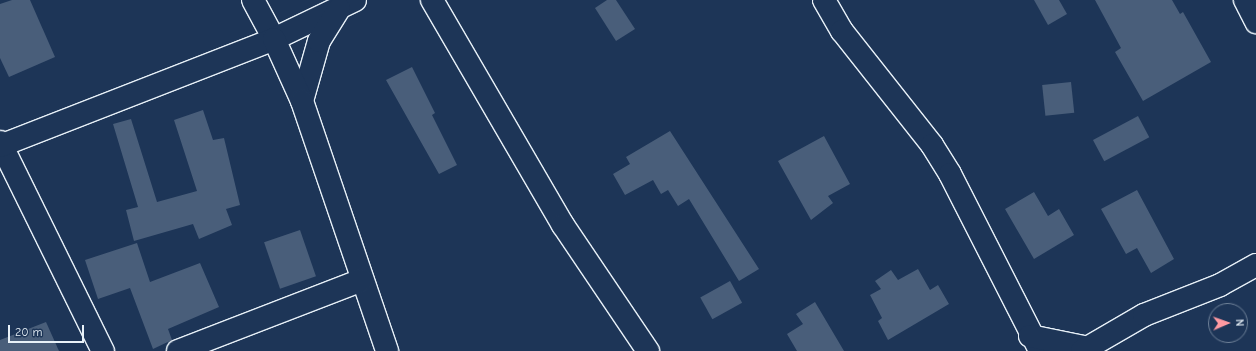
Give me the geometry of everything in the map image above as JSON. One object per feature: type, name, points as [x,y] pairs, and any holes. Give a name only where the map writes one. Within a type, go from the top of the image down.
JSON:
[{"type":"street","points":[[253,0],[274,39],[302,101],[387,351]]},
{"type":"street","points":[[432,0],[563,225],[648,351]]},
{"type":"street","points":[[824,0],[842,31],[932,145],[950,174],[1035,344],[1083,349],[1149,312],[1220,285],[1256,264]]},
{"type":"street","points":[[1245,0],[1256,22]]},
{"type":"street","points":[[103,351],[1,144],[274,39],[347,4]]},
{"type":"street","points":[[302,101],[319,41],[347,4]]},
{"type":"street","points":[[178,351],[362,280]]},
{"type":"building","points":[[12,0],[30,0],[55,57],[9,77],[0,58],[0,4]]},
{"type":"building","points":[[607,0],[616,0],[635,29],[616,41],[595,8]]},
{"type":"building","points":[[1034,0],[1059,0],[1067,14],[1048,25]]},
{"type":"building","points":[[1095,0],[1172,0],[1180,14],[1183,12],[1211,62],[1143,101],[1115,52],[1121,48]]},
{"type":"building","points":[[412,67],[435,113],[432,115],[457,165],[439,174],[386,80]]},
{"type":"building","points":[[1071,82],[1074,113],[1045,116],[1042,85]]},
{"type":"building","points":[[203,110],[213,140],[224,138],[240,205],[226,209],[232,225],[199,239],[193,224],[134,241],[126,210],[138,207],[113,124],[131,119],[157,202],[197,191],[174,120]]},
{"type":"building","points":[[1138,116],[1149,137],[1104,161],[1093,140]]},
{"type":"building","points":[[670,131],[759,269],[739,281],[689,199],[678,206],[668,190],[661,194],[653,180],[625,195],[613,174],[630,164],[626,157]]},
{"type":"building","points":[[824,136],[850,184],[828,196],[833,203],[811,220],[778,161]]},
{"type":"building","points":[[1137,190],[1174,259],[1151,273],[1137,248],[1126,254],[1101,209]]},
{"type":"building","points":[[1034,192],[1048,216],[1059,209],[1074,235],[1034,259],[1005,209]]},
{"type":"building","points":[[300,230],[316,276],[280,289],[264,242]]},
{"type":"building","points":[[137,243],[150,282],[200,263],[219,307],[168,329],[172,340],[153,349],[130,288],[98,299],[85,260]]},
{"type":"building","points":[[918,269],[930,290],[938,285],[949,304],[888,340],[878,321],[882,318],[870,295],[881,289],[875,281],[891,270],[898,280]]},
{"type":"building","points":[[730,281],[742,303],[712,319],[700,297]]},
{"type":"building","points":[[815,302],[844,351],[797,351],[787,334],[803,324],[796,314]]},
{"type":"building","points":[[46,322],[59,351],[0,351],[0,340]]}]
